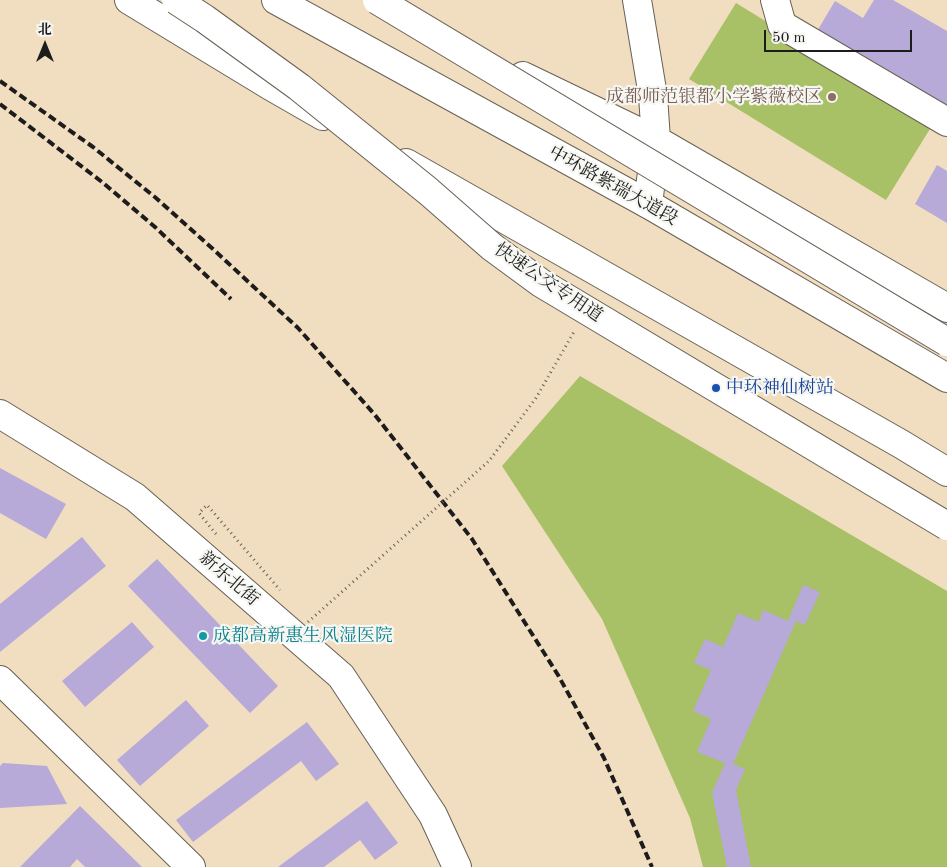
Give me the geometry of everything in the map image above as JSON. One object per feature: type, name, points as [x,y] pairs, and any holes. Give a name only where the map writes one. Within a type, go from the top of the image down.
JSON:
[{"type":"main road","points":[[129,0],[268,85],[901,444],[947,472]]},
{"type":"main road","name":"快速公交专用道","points":[[176,0],[299,87],[492,247],[541,283],[947,526]]},
{"type":"main road","name":"中环路紫瑞大道段","points":[[276,0],[648,204],[947,378]]},
{"type":"main road","points":[[366,0],[656,140],[947,308]]},
{"type":"main road","points":[[377,0],[947,342]]},
{"type":"main road","points":[[638,0],[654,96],[656,140],[648,204]]},
{"type":"main road","points":[[775,0],[782,25],[947,122]]},
{"type":"main road","name":"新乐北街","points":[[0,414],[135,497],[341,676],[433,815],[457,867]]},
{"type":"main road","points":[[3,690],[191,867]]},
{"type":"path","points":[[308,622],[489,461],[536,398],[576,328]]},
{"type":"green space","points":[[736,3],[933,124],[886,200],[689,79]]},
{"type":"green space","points":[[580,376],[947,591],[947,867],[703,867],[690,818],[602,619],[502,466]]},
{"type":"building","points":[[874,0],[893,0],[947,31],[947,115],[813,38],[835,1],[863,18]]},
{"type":"building","points":[[937,165],[947,171],[947,223],[915,204]]},
{"type":"building","points":[[0,468],[66,504],[46,539],[0,513]]},
{"type":"building","points":[[82,537],[106,566],[0,652],[0,604]]},
{"type":"building","name":"成都高新惠生风湿医院","points":[[157,559],[278,686],[250,713],[128,586]]},
{"type":"building","points":[[803,585],[820,592],[805,625],[796,621],[733,764],[745,769],[736,790],[751,867],[727,867],[712,793],[725,763],[697,752],[711,719],[693,711],[711,670],[694,663],[705,639],[723,647],[738,613],[759,622],[763,610],[788,621]]},
{"type":"building","points":[[132,622],[154,647],[85,707],[62,681]]},
{"type":"building","points":[[186,700],[209,726],[140,786],[117,760]]},
{"type":"building","points":[[307,722],[339,764],[316,781],[301,761],[193,842],[176,820]]},
{"type":"building","points":[[3,763],[47,766],[67,804],[0,808],[0,766]]},
{"type":"building","points":[[367,801],[398,843],[375,860],[360,840],[324,867],[278,867]]},
{"type":"building","points":[[80,806],[142,867],[85,867],[77,859],[70,867],[20,867]]},
{"type":"railway","points":[[0,81],[93,147],[156,198],[298,328],[375,415],[472,539],[558,675],[604,758],[652,867]]},
{"type":"railway","points":[[0,104],[102,182],[155,227],[231,299]]},
{"type":"place","name":"成都师范银都小学紫薇校区","points":[[832,97]]},
{"type":"place","name":"中环神仙树站","points":[[716,388]]},
{"type":"place","name":"成都高新惠生风湿医院","points":[[203,636]]}]
